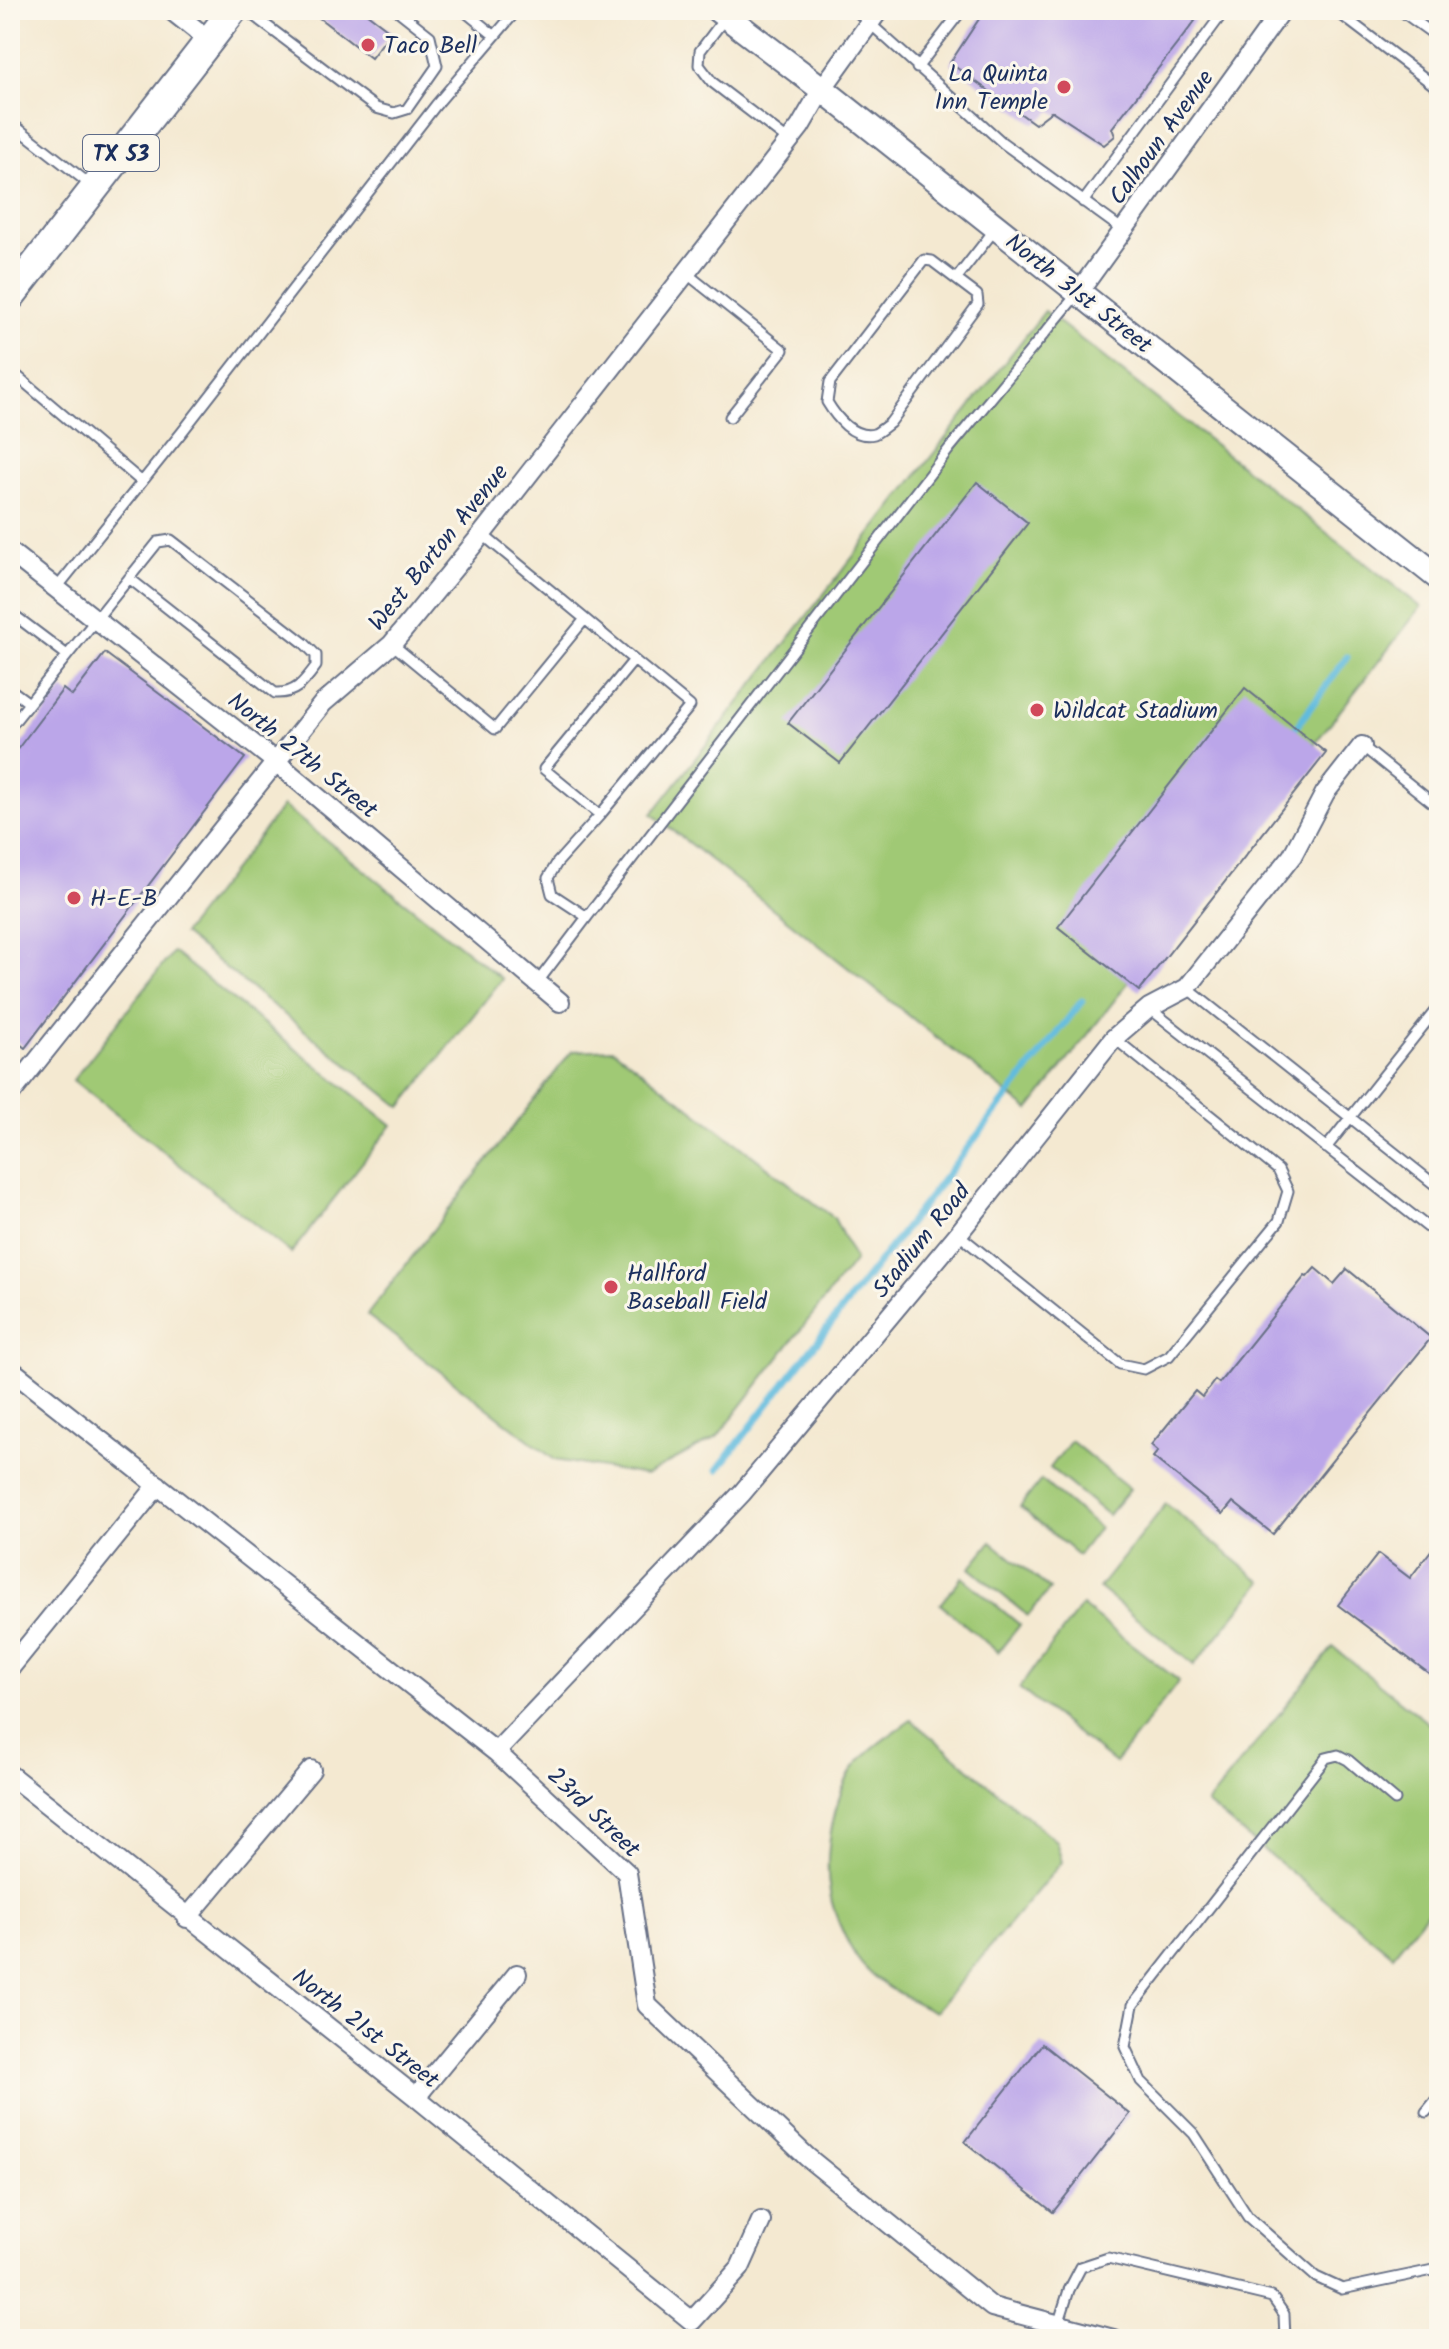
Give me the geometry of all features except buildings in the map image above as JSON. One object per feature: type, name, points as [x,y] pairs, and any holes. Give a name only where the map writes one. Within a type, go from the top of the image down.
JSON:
[{"type":"main road","name":"TX 53","points":[[10,297],[233,10]]},
{"type":"street","points":[[171,10],[209,40]]},
{"type":"street","name":"Calhoun Avenue","points":[[1078,293],[1282,10]]},
{"type":"street","name":"North 31st Street","points":[[722,13],[1439,578]]},
{"type":"street","name":"West Barton Avenue","points":[[10,1095],[323,703],[392,644],[482,534],[789,141],[874,17]]},
{"type":"street","name":"North 27th Street","points":[[10,552],[276,762],[560,1002]]},
{"type":"street","name":"Stadium Road","points":[[496,1752],[742,1493],[958,1234],[1114,1038],[1149,1008],[1187,988],[1292,856],[1325,793],[1362,746]]},
{"type":"street","name":"23rd Street","points":[[10,1369],[496,1752],[627,1873],[647,2005],[807,2157],[992,2307],[1113,2339]]},
{"type":"street","points":[[10,1668],[158,1485]]},
{"type":"street","points":[[187,1918],[311,1770]]},
{"type":"street","name":"North 21st Street","points":[[10,1775],[692,2321],[740,2268],[761,2221]]},
{"type":"street","points":[[416,2097],[517,1974]]},
{"type":"lane","points":[[10,19],[17,10]]},
{"type":"lane","points":[[246,10],[376,108],[394,113],[407,109],[437,66],[430,36],[397,10]]},
{"type":"lane","points":[[463,10],[495,36]]},
{"type":"lane","points":[[56,589],[436,105],[517,10]]},
{"type":"lane","points":[[855,10],[874,17],[917,68],[1003,143],[1123,230]]},
{"type":"lane","points":[[917,68],[962,10]]},
{"type":"lane","points":[[1083,202],[1225,10]]},
{"type":"lane","points":[[1335,10],[1439,89]]},
{"type":"lane","points":[[1400,10],[1432,33],[1439,32]]},
{"type":"lane","points":[[722,13],[700,51],[699,65],[712,82],[789,141]]},
{"type":"lane","points":[[10,122],[95,188]]},
{"type":"lane","points":[[956,279],[997,228]]},
{"type":"lane","points":[[924,260],[932,261],[956,279],[977,295],[978,304],[890,423],[873,434],[857,432],[838,420],[827,402],[830,382],[919,264],[924,260]]},
{"type":"lane","points":[[686,273],[783,350],[730,417]]},
{"type":"lane","points":[[537,983],[949,449],[1078,293]]},
{"type":"lane","points":[[10,370],[142,482]]},
{"type":"lane","points":[[482,534],[690,706],[557,863],[548,878],[552,894],[587,917]]},
{"type":"lane","points":[[10,727],[95,619],[158,542],[171,540],[304,643],[316,655],[316,666],[299,688],[287,693],[275,693],[129,578]]},
{"type":"lane","points":[[10,612],[67,655]]},
{"type":"lane","points":[[392,644],[495,729],[585,619]]},
{"type":"lane","points":[[600,815],[544,769],[634,660]]},
{"type":"lane","points":[[10,689],[29,703]]},
{"type":"lane","points":[[1362,746],[1439,808]]},
{"type":"lane","points":[[1187,988],[1439,1188]]},
{"type":"lane","points":[[1326,1148],[1439,1006]]},
{"type":"lane","points":[[1149,1008],[1439,1236]]},
{"type":"lane","points":[[958,1234],[1120,1364],[1144,1369],[1169,1356],[1279,1221],[1288,1191],[1278,1170],[1114,1038]]},
{"type":"lane","points":[[1395,1800],[1348,1760],[1338,1755],[1326,1758],[1133,2005],[1125,2047],[1141,2081],[1194,2134],[1248,2217],[1316,2277],[1342,2289],[1433,2270],[1439,2273]]},
{"type":"lane","points":[[1426,2112],[1439,2096]]},
{"type":"lane","points":[[1058,2325],[1069,2290],[1081,2267],[1108,2258],[1272,2297],[1284,2314],[1285,2339]]},
{"type":"green space","name":"Wildcat Stadium","points":[[1045,311],[1421,607],[1029,1110],[652,814]]},
{"type":"green space","points":[[283,806],[502,979],[401,1107],[183,934]]},
{"type":"green space","points":[[173,952],[392,1125],[291,1253],[73,1080]]},
{"type":"green space","name":"Hallford Baseball Field","points":[[613,1049],[834,1218],[855,1260],[717,1437],[646,1475],[555,1460],[367,1315],[572,1051]]},
{"type":"green space","points":[[1071,1441],[1130,1489],[1108,1515],[1050,1468]]},
{"type":"green space","points":[[1041,1480],[1099,1528],[1078,1555],[1020,1507]]},
{"type":"green space","points":[[1166,1504],[1262,1582],[1194,1665],[1099,1588]]},
{"type":"green space","points":[[991,1542],[1050,1589],[1028,1616],[970,1568]]},
{"type":"green space","points":[[962,1577],[1020,1625],[998,1652],[940,1604]]},
{"type":"green space","points":[[1082,1606],[1179,1681],[1115,1763],[1019,1688]]},
{"type":"green space","points":[[1333,1647],[1439,1732],[1439,1898],[1393,1955],[1207,1804]]},
{"type":"green space","points":[[911,1720],[1056,1841],[1062,1862],[935,2012],[891,1989],[861,1963],[839,1923],[828,1877],[833,1822],[852,1770],[867,1753]]},
{"type":"waterway","points":[[1297,726],[1347,657]]},
{"type":"waterway","points":[[718,1469],[1082,1001]]},
{"type":"place","name":"Taco Bell","points":[[368,45]]},
{"type":"place","name":"La Quinta Inn Temple","points":[[1064,87]]},
{"type":"place","name":"Wildcat Stadium","points":[[1037,710]]},
{"type":"place","name":"H-E-B","points":[[74,898]]},
{"type":"place","name":"Hallford Baseball Field","points":[[611,1287]]}]
